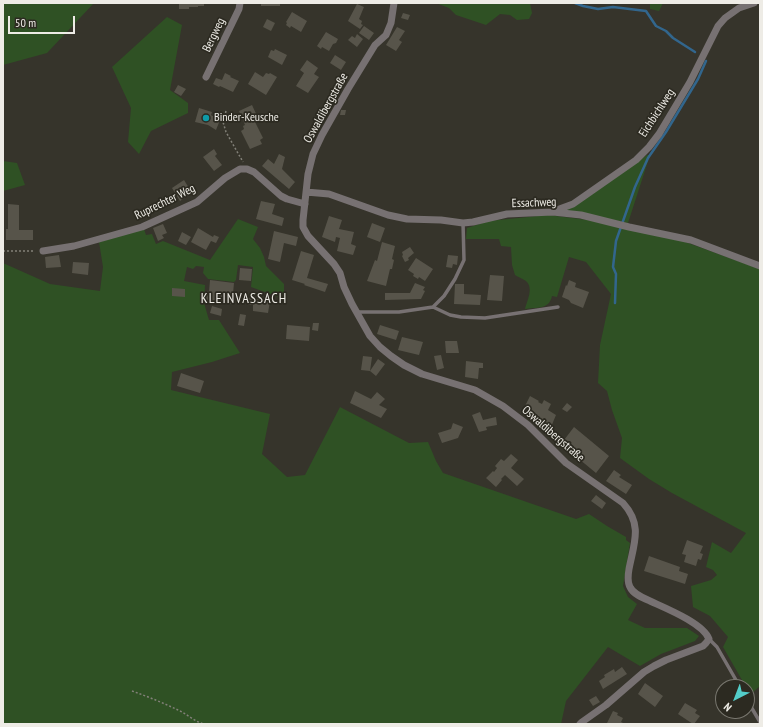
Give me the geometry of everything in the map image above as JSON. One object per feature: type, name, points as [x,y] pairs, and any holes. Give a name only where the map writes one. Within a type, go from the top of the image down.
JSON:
[{"type":"street","name":"Bergweg","points":[[206,77],[239,9],[240,3]]},
{"type":"street","name":"Oswaldibergstraße","points":[[394,3],[391,23],[386,35],[375,45],[348,89],[313,154],[308,174],[303,227],[308,236],[334,264],[340,273],[344,286],[357,312],[370,336],[380,347],[404,365],[422,374],[475,390],[502,406],[528,425],[566,463],[623,502],[629,509],[634,520],[636,532],[628,578],[630,588],[640,596],[691,621],[707,634],[709,639]]},
{"type":"street","name":"Eichbichlweg","points":[[553,212],[573,204],[636,160],[649,147],[659,134],[690,82],[718,26],[725,18],[739,8],[754,3]]},
{"type":"street","name":"Ruprechter Weg","points":[[43,251],[74,246],[142,227],[197,202],[225,178],[240,169],[247,169]]},
{"type":"street","points":[[247,169],[254,172],[281,196],[305,204]]},
{"type":"street","name":"Essachweg","points":[[306,192],[334,195],[388,215],[407,219],[463,223],[507,214],[553,212],[581,215],[692,240],[760,266]]},
{"type":"street","points":[[580,724],[606,705],[644,672],[666,660],[703,646],[709,639]]},
{"type":"lane","points":[[433,307],[444,296],[455,279],[464,260],[463,223]]},
{"type":"lane","points":[[357,312],[399,312],[433,307],[450,315],[485,318],[558,307]]},
{"type":"lane","name":"Oswaldibergstraße","points":[[709,639],[717,647],[735,679]]},
{"type":"path","points":[[226,111],[223,122],[226,132],[247,169]]},
{"type":"path","points":[[3,251],[43,251]]},
{"type":"path","points":[[132,691],[154,699],[181,712],[199,723],[204,724]]},
{"type":"green space","points":[[3,3],[94,3],[47,53],[3,65]]},
{"type":"green space","points":[[436,3],[530,3],[532,13],[529,19],[517,20],[510,15],[500,14],[486,25],[456,15],[449,8]]},
{"type":"green space","points":[[650,3],[663,3],[659,11],[650,9]]},
{"type":"green space","points":[[167,17],[182,25],[170,90],[188,103],[188,113],[151,131],[139,154],[128,142],[131,108],[112,67]]},
{"type":"green space","points":[[647,155],[650,155],[628,223],[564,210]]},
{"type":"green space","points":[[3,161],[17,163],[25,185],[3,191]]},
{"type":"green space","points":[[548,215],[596,221],[677,239],[760,269],[760,686],[755,690],[755,679],[741,679],[723,647],[728,637],[710,616],[693,607],[691,586],[711,580],[717,575],[713,570],[706,567],[712,542],[731,553],[746,533],[672,493],[649,479],[620,458],[622,438],[607,391],[598,383],[600,345],[611,294],[586,262],[569,257],[557,297],[552,296],[548,304],[545,306],[525,309],[530,287],[526,281],[515,275],[512,265],[511,247],[501,246],[499,239],[466,239],[467,228],[489,221]]},
{"type":"green space","points":[[238,219],[258,227],[253,239],[260,248],[266,266],[284,284],[284,299],[251,287],[253,267],[238,265],[236,280],[234,282],[208,279],[203,273],[204,267],[196,266],[193,269],[187,267],[184,281],[205,285],[204,303],[209,320],[219,320],[240,353],[172,372],[171,390],[270,414],[262,454],[287,477],[305,475],[340,407],[409,443],[428,442],[443,473],[576,519],[589,514],[626,537],[626,540],[630,543],[623,586],[628,597],[637,604],[628,620],[645,628],[687,628],[699,636],[695,641],[661,654],[640,666],[608,647],[566,701],[561,724],[3,724],[3,263],[50,284],[100,291],[103,267],[99,242],[144,229],[146,235],[152,234],[156,244],[163,241],[210,260]]},
{"type":"building","points":[[179,3],[204,3],[204,6],[179,9]]},
{"type":"building","points":[[261,3],[280,3],[280,6],[261,6]]},
{"type":"building","points":[[357,4],[364,7],[359,19],[362,21],[361,24],[363,25],[360,29],[348,21]]},
{"type":"building","points":[[292,12],[307,21],[301,32],[291,26],[290,28],[286,25],[286,22]]},
{"type":"building","points":[[403,13],[410,15],[408,20],[401,18]]},
{"type":"building","points":[[267,19],[275,23],[271,31],[263,27]]},
{"type":"building","points":[[364,26],[374,33],[369,40],[359,33]]},
{"type":"building","points":[[397,27],[405,31],[399,40],[402,42],[396,51],[386,45]]},
{"type":"building","points":[[326,32],[338,39],[329,51],[322,47],[321,49],[317,46]]},
{"type":"building","points":[[357,34],[363,39],[357,47],[348,40],[352,36],[355,38]]},
{"type":"building","points":[[275,49],[287,55],[282,65],[268,57],[271,50],[274,51]]},
{"type":"building","points":[[335,55],[346,62],[341,70],[330,63]]},
{"type":"building","points":[[307,60],[318,68],[314,74],[319,77],[308,93],[296,86],[304,73],[300,70]]},
{"type":"building","points":[[255,72],[263,77],[266,73],[270,73],[277,77],[266,95],[248,84]]},
{"type":"building","points":[[225,73],[239,81],[233,92],[213,84],[216,78],[222,80]]},
{"type":"building","points":[[178,85],[186,89],[181,96],[174,92]]},
{"type":"building","points":[[252,105],[258,118],[254,120],[263,138],[260,140],[262,144],[250,149],[241,131],[244,129],[243,126],[245,125],[239,111]]},
{"type":"building","name":"Binder-Keusche","points":[[199,108],[212,112],[211,115],[220,120],[216,130],[208,125],[195,122]]},
{"type":"building","points":[[341,110],[346,110],[345,115],[340,115]]},
{"type":"building","points":[[214,149],[217,154],[215,156],[222,165],[214,171],[203,157]]},
{"type":"building","points":[[279,154],[285,157],[282,169],[295,182],[289,189],[262,166],[268,159],[274,164]]},
{"type":"building","points":[[184,180],[192,193],[180,201],[172,188]]},
{"type":"building","points":[[261,201],[275,204],[272,214],[284,218],[282,226],[256,219]]},
{"type":"building","points":[[8,204],[19,205],[19,230],[33,230],[33,240],[6,240],[6,229],[8,229]]},
{"type":"building","points":[[329,216],[342,220],[339,229],[354,232],[351,244],[356,246],[353,255],[337,251],[340,238],[336,237],[335,242],[322,237]]},
{"type":"building","points":[[372,223],[385,228],[380,242],[367,237]]},
{"type":"building","points":[[163,224],[167,233],[162,235],[164,238],[158,241],[153,228]]},
{"type":"building","points":[[198,228],[213,237],[214,235],[219,237],[216,243],[211,241],[206,250],[191,242]]},
{"type":"building","points":[[274,231],[298,237],[296,246],[284,243],[280,262],[268,259]]},
{"type":"building","points":[[182,232],[191,237],[186,245],[178,241]]},
{"type":"building","points":[[382,242],[395,246],[392,259],[394,260],[392,269],[390,269],[386,286],[367,281],[375,260],[377,261]]},
{"type":"building","points":[[410,247],[414,253],[408,258],[409,260],[405,262],[402,252]]},
{"type":"building","points":[[301,251],[314,255],[307,278],[328,284],[325,292],[292,280]]},
{"type":"building","points":[[59,255],[61,267],[46,268],[45,257]]},
{"type":"building","points":[[448,255],[458,256],[457,265],[453,264],[452,268],[446,267]]},
{"type":"building","points":[[416,258],[433,269],[425,281],[419,277],[418,279],[413,276],[414,274],[408,270]]},
{"type":"building","points":[[73,262],[89,263],[88,275],[72,273]]},
{"type":"building","points":[[240,268],[252,269],[251,281],[239,280]]},
{"type":"building","points":[[490,275],[504,276],[502,301],[487,300]]},
{"type":"building","points":[[210,280],[234,283],[232,304],[205,301],[207,291],[209,292]]},
{"type":"building","points":[[569,280],[576,283],[575,287],[589,292],[583,308],[562,297]]},
{"type":"building","points":[[415,283],[425,287],[423,290],[425,291],[421,299],[385,300],[385,293],[410,293]]},
{"type":"building","points":[[455,284],[464,284],[464,294],[481,295],[480,305],[454,304]]},
{"type":"building","points":[[172,288],[185,289],[185,297],[172,296]]},
{"type":"building","points":[[249,298],[270,301],[268,313],[253,311],[253,305],[248,305]]},
{"type":"building","points":[[212,306],[222,309],[221,316],[210,313]]},
{"type":"building","points":[[240,314],[246,315],[244,326],[238,325]]},
{"type":"building","points":[[313,323],[319,323],[318,331],[312,330]]},
{"type":"building","points":[[287,325],[310,327],[309,341],[286,339]]},
{"type":"building","points":[[380,325],[399,331],[396,340],[377,334]]},
{"type":"building","points":[[402,337],[423,342],[419,355],[398,350]]},
{"type":"building","points":[[445,341],[457,341],[459,353],[446,353]]},
{"type":"building","points":[[441,355],[444,368],[437,370],[434,356]]},
{"type":"building","points":[[363,356],[372,357],[370,371],[361,370]]},
{"type":"building","points":[[378,359],[385,364],[376,376],[370,371]]},
{"type":"building","points":[[466,361],[483,363],[483,368],[479,368],[478,379],[465,377]]},
{"type":"building","points":[[181,373],[204,381],[200,393],[177,386]]},
{"type":"building","points":[[355,391],[371,399],[377,392],[385,399],[379,405],[387,409],[381,418],[350,403]]},
{"type":"building","points":[[530,396],[542,404],[544,400],[551,404],[548,410],[556,415],[551,427],[531,417],[533,412],[524,408]]},
{"type":"building","points":[[567,403],[572,407],[567,412],[562,409]]},
{"type":"building","points":[[480,412],[483,420],[496,417],[497,425],[486,427],[487,430],[479,432],[472,415]]},
{"type":"building","points":[[453,423],[463,427],[458,438],[442,443],[438,433],[451,429]]},
{"type":"building","points":[[574,427],[609,456],[596,473],[579,459],[582,455],[580,454],[577,457],[561,444]]},
{"type":"building","points":[[511,454],[518,460],[511,468],[524,479],[517,486],[505,475],[496,487],[486,478],[493,471],[494,472],[497,468],[495,466],[501,459],[504,461]]},
{"type":"building","points":[[614,470],[621,475],[619,477],[632,485],[626,494],[606,481]]},
{"type":"building","points":[[596,495],[606,503],[602,509],[591,501]]},
{"type":"building","points":[[687,540],[703,546],[700,553],[703,554],[701,560],[698,559],[696,566],[684,562],[686,555],[682,554]]},
{"type":"building","points":[[649,556],[680,567],[679,571],[688,574],[685,584],[644,571]]},
{"type":"building","points":[[622,667],[627,674],[603,689],[599,681],[605,677],[604,675],[614,669],[615,672]]},
{"type":"building","points":[[645,683],[663,696],[655,707],[638,694]]},
{"type":"building","points":[[596,696],[600,702],[593,706],[589,700]]},
{"type":"building","points":[[685,703],[697,710],[695,713],[700,716],[694,724],[678,714]]},
{"type":"building","points":[[613,711],[618,713],[617,715],[623,718],[621,722],[625,724],[607,723]]},
{"type":"waterway","points":[[575,3],[598,9],[613,7],[646,11],[656,26],[666,31],[673,38],[695,52]]},
{"type":"waterway","points":[[615,303],[616,274],[613,267],[616,241],[635,187],[648,158],[666,132],[698,79],[706,61]]},
{"type":"place","name":"Binder-Keusche","points":[[206,118]]},
{"type":"district","name":"KLEINVASSACH","points":[[244,299]]}]
